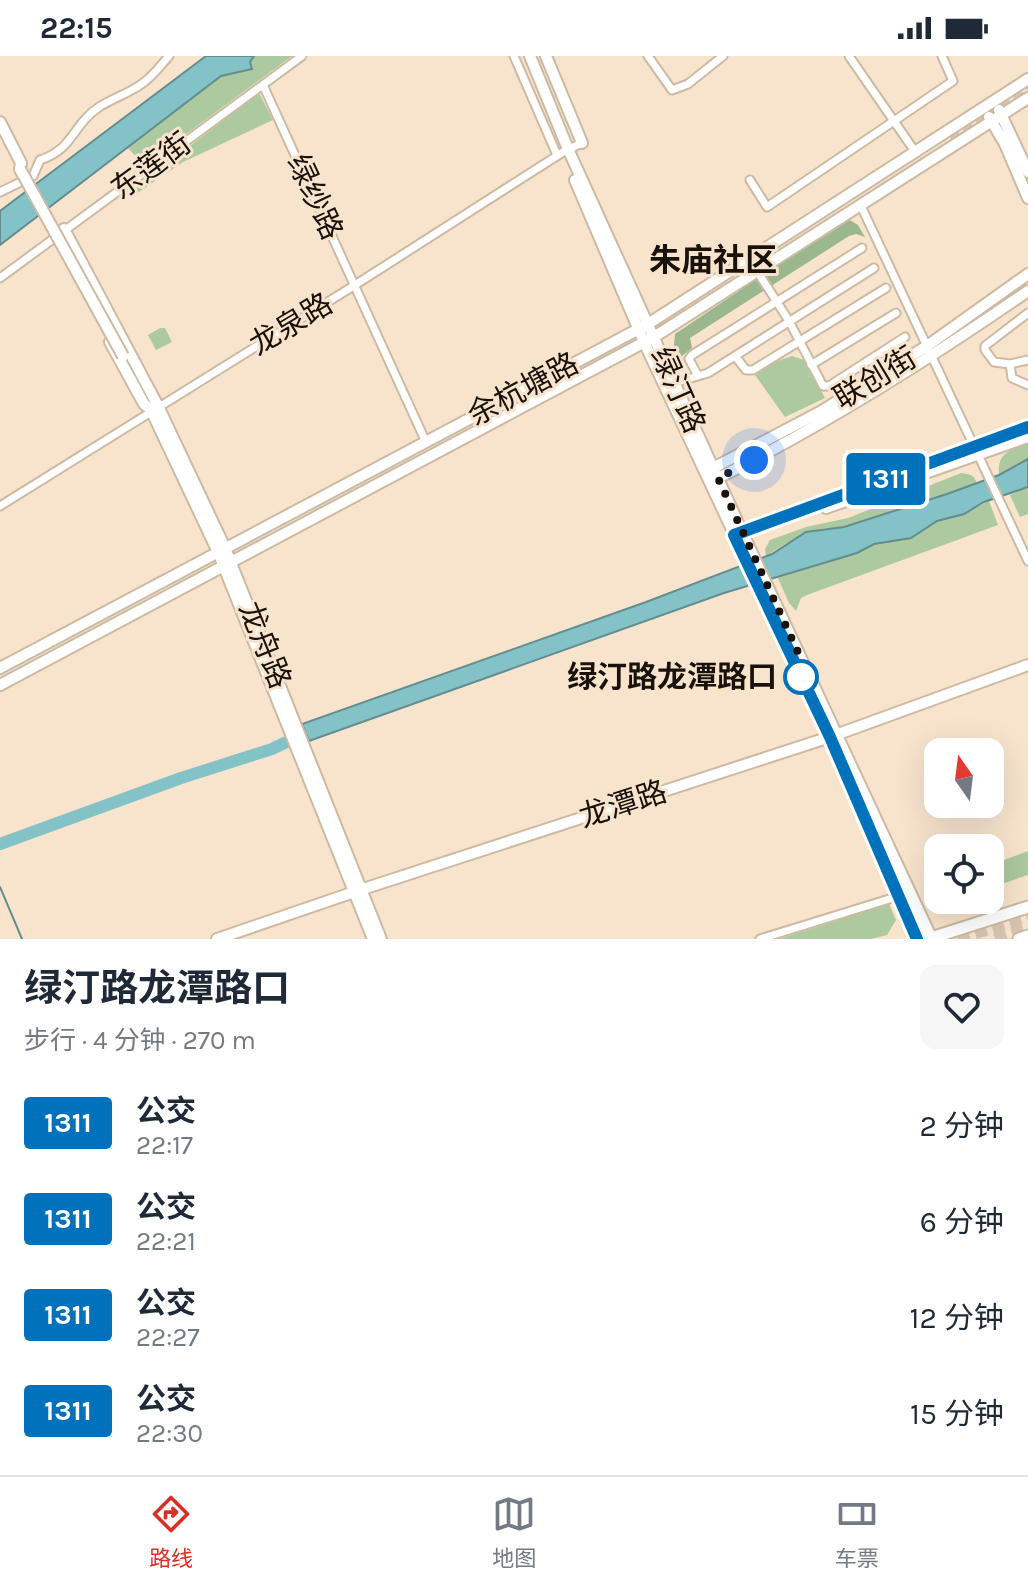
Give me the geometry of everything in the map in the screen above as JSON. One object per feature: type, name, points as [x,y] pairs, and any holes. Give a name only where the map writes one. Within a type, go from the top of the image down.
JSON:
[{"type":"main road","points":[[930,939],[1028,907]]},
{"type":"main road","points":[[1019,939],[1028,936]]},
{"type":"street","points":[[0,192],[33,176],[40,160],[56,155],[64,148],[99,106],[145,82],[169,56]]},
{"type":"street","name":"东莲街","points":[[0,278],[302,56]]},
{"type":"street","points":[[514,56],[562,152]]},
{"type":"street","name":"绿汀路","points":[[523,56],[562,152],[930,939]]},
{"type":"street","name":"绿汀路","points":[[530,56],[562,152]]},
{"type":"street","points":[[546,56],[582,143]]},
{"type":"street","points":[[648,56],[672,90],[688,84],[723,56]]},
{"type":"street","points":[[849,56],[916,153]]},
{"type":"street","points":[[750,180],[767,207],[953,81],[942,56]]},
{"type":"street","name":"余杭塘路","points":[[0,668],[643,326],[1025,81]]},
{"type":"street","name":"绿纱路","points":[[263,85],[425,440]]},
{"type":"street","name":"余杭塘路","points":[[0,685],[226,562],[330,511],[649,340],[1028,98]]},
{"type":"street","points":[[994,102],[1028,172]]},
{"type":"street","points":[[983,109],[1005,144],[1028,198]]},
{"type":"street","points":[[0,122],[21,163],[20,169]]},
{"type":"street","points":[[0,138],[20,169]]},
{"type":"street","points":[[835,202],[844,204],[951,138],[848,210],[839,220]]},
{"type":"street","name":"龙泉路","points":[[0,506],[562,152],[582,143]]},
{"type":"street","name":"龙舟路","points":[[20,169],[128,357],[124,369]]},
{"type":"street","points":[[861,206],[1028,561]]},
{"type":"street","name":"龙舟路","points":[[64,229],[155,408],[221,550],[381,939]]},
{"type":"street","name":"龙舟路","points":[[54,238],[144,404],[155,408]]},
{"type":"street","points":[[697,374],[689,359],[692,355],[862,248]]},
{"type":"street","points":[[674,383],[708,373],[874,268]]},
{"type":"street","points":[[757,271],[789,321],[823,386],[829,386],[905,337]]},
{"type":"street","name":"联创街","points":[[715,473],[927,346],[1028,274]]},
{"type":"street","points":[[735,356],[746,370],[753,370],[886,288]]},
{"type":"street","name":"联创街","points":[[715,473],[833,418],[932,357],[1028,291]]},
{"type":"street","points":[[811,365],[896,313]]},
{"type":"street","points":[[1028,313],[985,346],[994,362],[1010,364],[1028,360]]},
{"type":"street","name":"绿汀路","points":[[649,340],[674,383],[739,535]]},
{"type":"street","points":[[1010,364],[1012,378],[1028,385]]},
{"type":"street","points":[[739,535],[976,450],[1028,427]]},
{"type":"street","points":[[976,450],[1028,437]]},
{"type":"street","name":"龙潭路","points":[[217,939],[833,736],[1028,665]]},
{"type":"street","name":"绿汀路","points":[[833,736],[917,939]]},
{"type":"street","name":"龙舟路","points":[[359,890],[373,939]]},
{"type":"street","points":[[760,939],[899,896]]},
{"type":"green space","points":[[254,56],[292,56],[144,165],[126,146],[221,76],[251,69],[250,62]]},
{"type":"green space","points":[[259,93],[273,120],[183,162],[133,196],[130,192]]},
{"type":"green space","points":[[850,220],[858,225],[865,237],[856,234],[849,236],[690,338],[692,348],[676,361],[673,355],[675,334]]},
{"type":"green space","points":[[165,328],[172,342],[156,350],[148,335]]},
{"type":"green space","points":[[792,356],[804,360],[825,398],[785,417],[755,375],[775,362]]},
{"type":"green space","points":[[1028,444],[1028,459],[999,475],[1002,457]]},
{"type":"green space","points":[[961,473],[972,476],[977,484],[844,527],[820,529],[766,556],[765,549],[770,540],[806,527],[848,518]]},
{"type":"green space","points":[[1028,487],[1028,514],[1020,517],[1010,495]]},
{"type":"green space","points":[[989,501],[998,525],[807,595],[801,598],[796,611],[777,576],[857,553],[874,544],[911,538],[937,521],[964,514]]},
{"type":"green space","points":[[1028,851],[1028,875],[1004,883],[1004,860]]},
{"type":"green space","points":[[889,904],[896,920],[887,935],[871,939],[779,939]]},
{"type":"water","points":[[206,56],[254,56],[250,62],[252,69],[221,76],[0,245],[0,211]]},
{"type":"water","points":[[1028,459],[1028,487],[984,502],[964,514],[937,521],[911,538],[874,544],[857,553],[724,593],[309,741],[302,724],[772,554],[806,532],[844,527],[947,494],[999,475]]},
{"type":"waterway","points":[[0,844],[181,778],[272,749],[301,735]]},
{"type":"waterway","points":[[0,887],[22,939]]},
{"type":"tunnel","points":[[950,137],[1028,86]]},
{"type":"tunnel","points":[[958,939],[1028,916]]},
{"type":"tunnel","points":[[995,939],[1028,928]]},
{"type":"bus line","name":"1311","points":[[917,939],[830,737],[734,535],[1028,427]]},
{"type":"place","name":"绿汀路龙潭路口","points":[[801,677]]},
{"type":"district","name":"朱庙社区","points":[[713,260]]},
{"type":"route","points":[[754,460],[718,478],[808,674],[801,677]]}]
